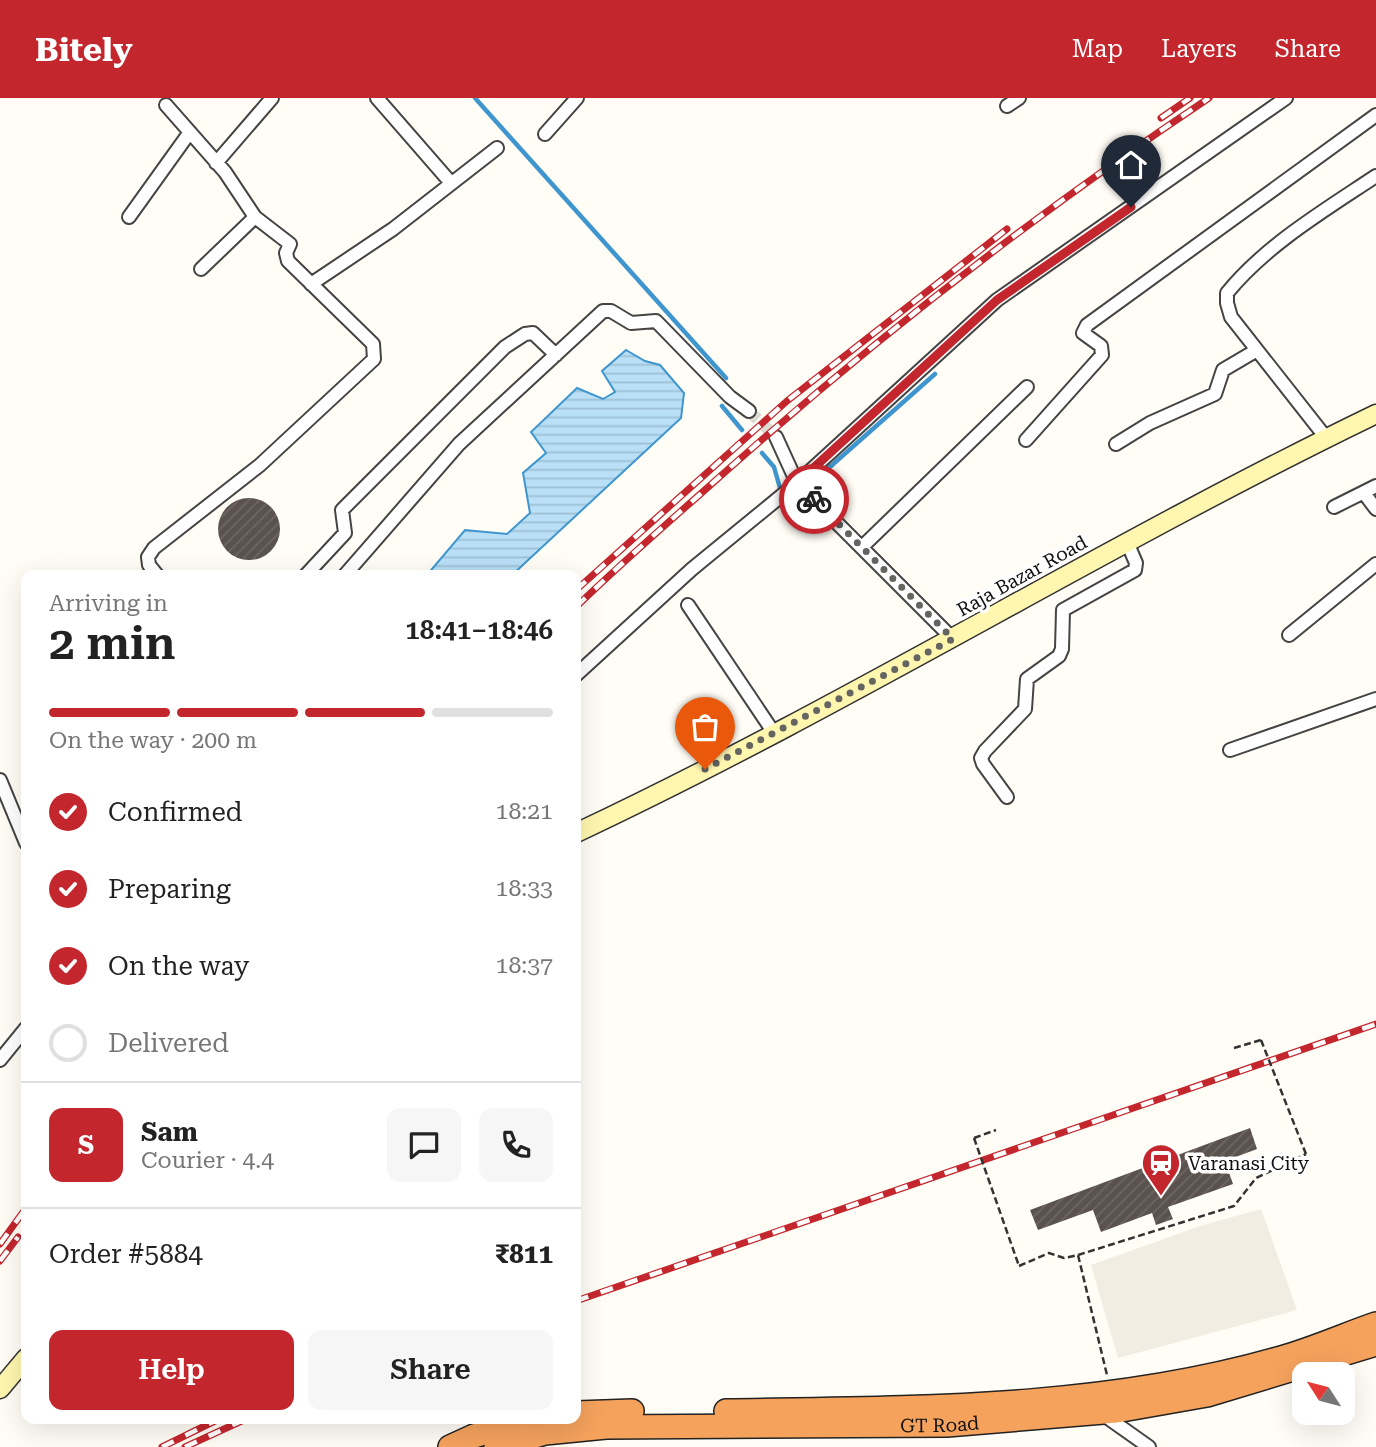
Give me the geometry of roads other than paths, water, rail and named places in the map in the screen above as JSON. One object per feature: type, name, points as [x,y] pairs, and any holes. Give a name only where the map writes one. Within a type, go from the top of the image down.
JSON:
[{"type":"highway","name":"GT Road","points":[[581,1413],[946,1406],[1111,1392],[1281,1358],[1376,1324]]},
{"type":"highway","name":"GT Road","points":[[450,1447],[515,1435],[606,1427],[947,1425],[1101,1413],[1208,1395],[1376,1344]]},
{"type":"street","points":[[216,163],[272,98]]},
{"type":"street","points":[[377,98],[451,183]]},
{"type":"street","points":[[545,134],[578,98]]},
{"type":"street","points":[[1007,106],[1019,98]]},
{"type":"street","points":[[581,670],[692,569],[797,483],[997,300],[1286,98]]},
{"type":"street","points":[[153,570],[148,557],[154,548],[260,465],[374,359],[373,344],[288,261],[286,253],[290,244],[255,217],[216,163],[166,105]]},
{"type":"street","points":[[1026,440],[1102,355],[1101,346],[1083,333],[1087,325],[1376,115]]},
{"type":"street","points":[[129,217],[190,132]]},
{"type":"street","points":[[311,284],[393,229],[497,148]]},
{"type":"street","points":[[1327,439],[1231,317],[1227,293],[1256,263],[1317,215],[1376,176]]},
{"type":"street","points":[[201,269],[255,217]]},
{"type":"street","points":[[349,570],[459,444],[603,312],[611,311],[631,323],[656,321],[730,397],[749,411]]},
{"type":"street","points":[[311,570],[345,533],[342,510],[505,347],[525,334],[533,333],[556,355]]},
{"type":"street","points":[[1116,444],[1150,423],[1215,394],[1223,370],[1257,350]]},
{"type":"street","points":[[862,547],[1027,387]]},
{"type":"street","name":"Raja Bazar Road","points":[[581,830],[774,733],[953,639],[1127,542],[1376,414]]},
{"type":"street","points":[[776,437],[797,483],[953,639]]},
{"type":"street","points":[[1334,507],[1376,486]]},
{"type":"street","points":[[1363,493],[1376,509]]},
{"type":"street","points":[[1007,797],[981,758],[1025,709],[1025,684],[1029,677],[1059,656],[1062,649],[1063,610],[1135,570],[1127,542]]},
{"type":"street","points":[[1289,635],[1376,564]]},
{"type":"street","points":[[688,605],[774,733]]},
{"type":"street","points":[[1230,750],[1376,699]]},
{"type":"street","points":[[0,780],[21,831]]},
{"type":"street","points":[[0,1060],[21,1034]]},
{"type":"street","points":[[0,1389],[21,1364]]},
{"type":"street","points":[[1101,1413],[1149,1447]]},
{"type":"water","points":[[626,350],[645,361],[660,365],[684,393],[681,418],[517,570],[431,570],[465,530],[507,534],[530,513],[523,473],[546,453],[531,432],[577,388],[603,399],[615,392],[602,371]]},
{"type":"waterway","points":[[475,98],[726,378]]},
{"type":"waterway","points":[[814,481],[935,374]]},
{"type":"waterway","points":[[722,406],[742,430]]},
{"type":"waterway","points":[[762,453],[774,467],[780,488]]},
{"type":"tunnel","points":[[749,411],[776,437]]},
{"type":"railway","points":[[1161,118],[1190,98]]},
{"type":"railway","points":[[581,602],[758,443],[882,339],[1010,239],[1209,98]]},
{"type":"railway","points":[[581,586],[787,401],[1007,229]]},
{"type":"railway","points":[[581,1299],[1376,1024]]},
{"type":"railway","points":[[0,1244],[21,1215]]},
{"type":"railway","points":[[0,1261],[18,1237]]},
{"type":"railway","points":[[162,1447],[209,1424]]},
{"type":"railway","points":[[185,1447],[235,1424]]},
{"type":"place","name":"Varanasi City","points":[[1161,1197]]}]
